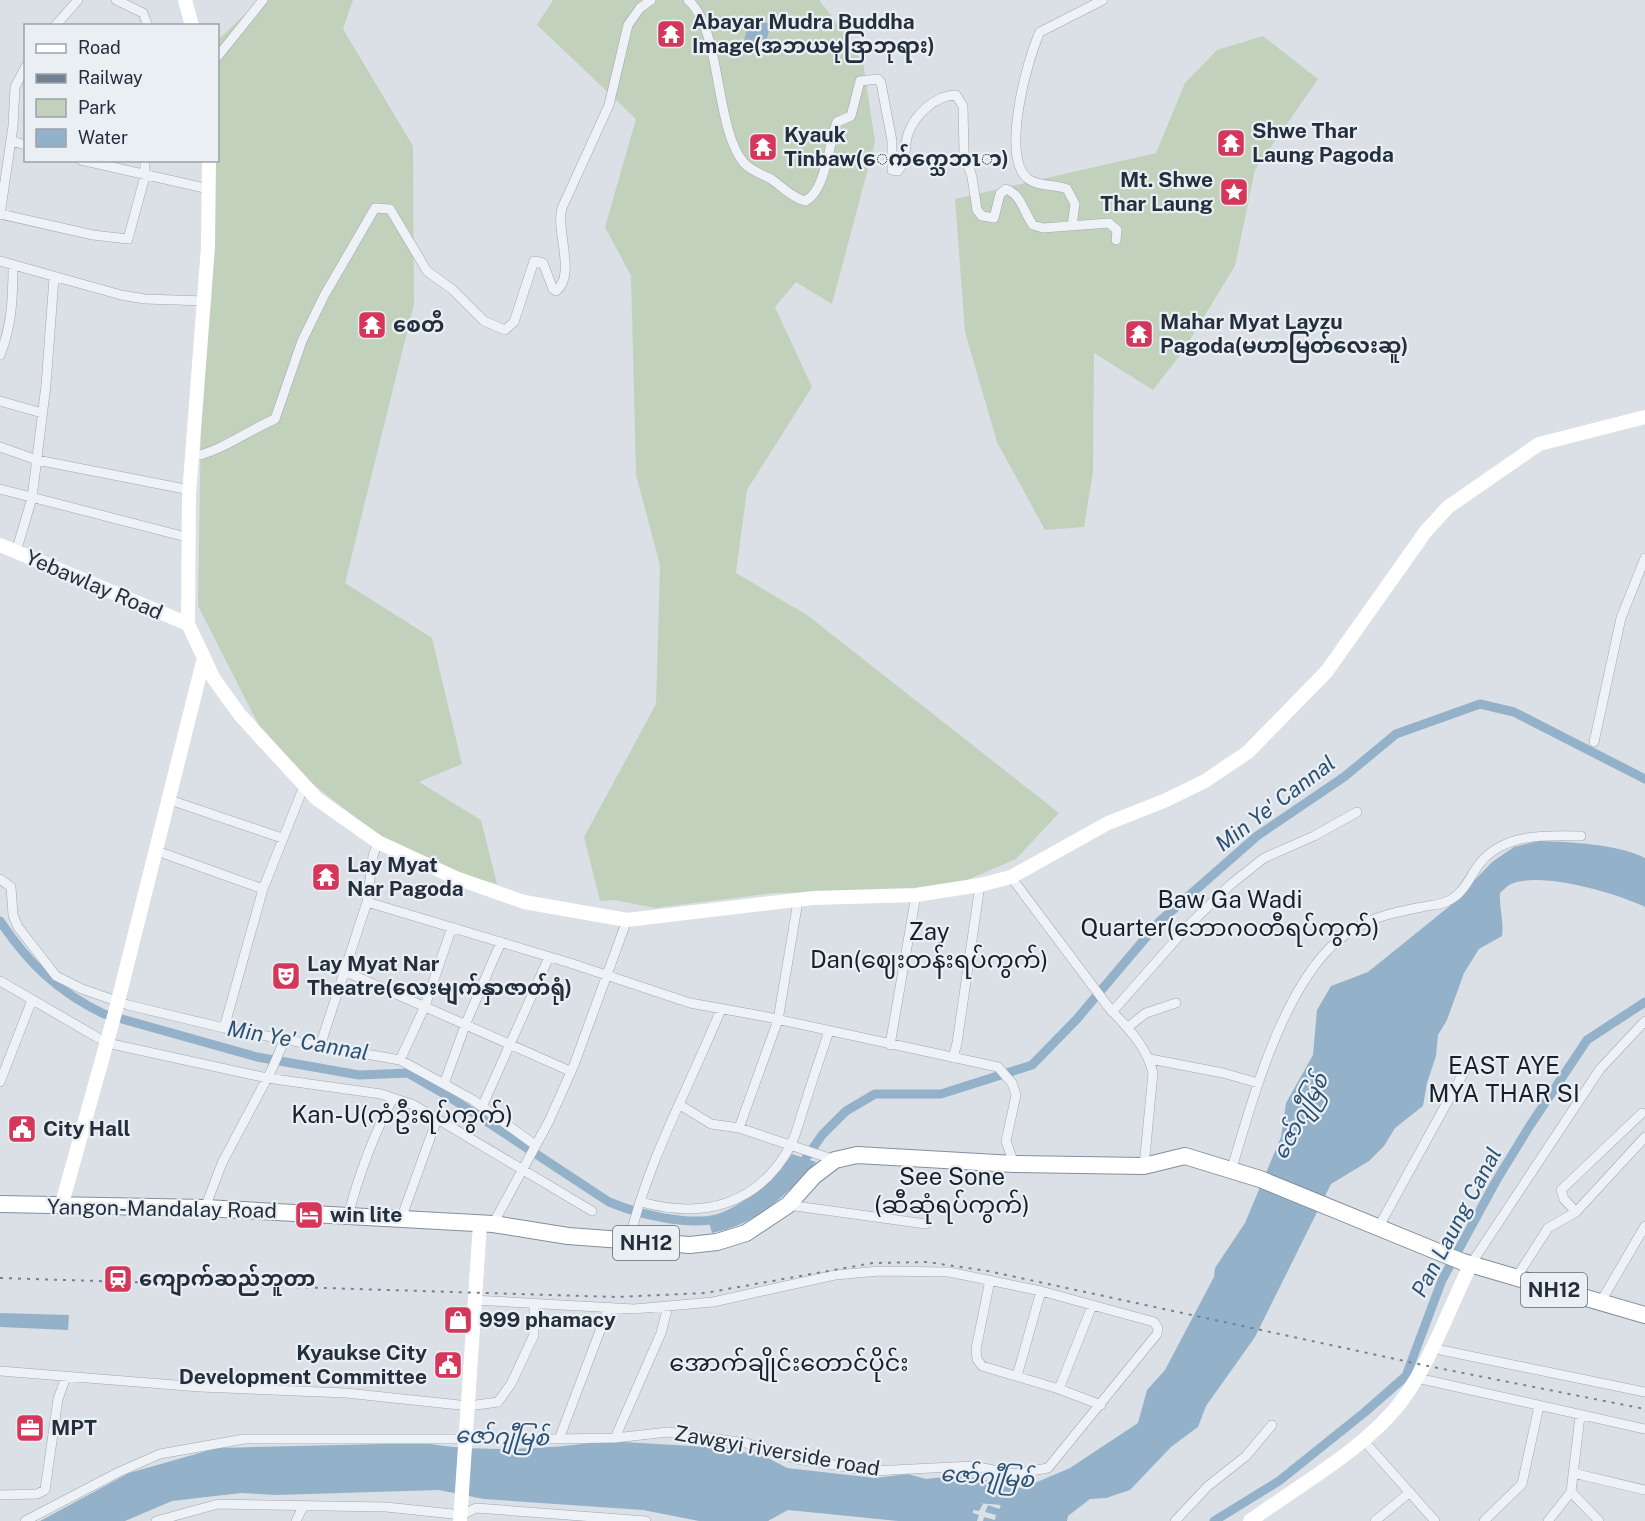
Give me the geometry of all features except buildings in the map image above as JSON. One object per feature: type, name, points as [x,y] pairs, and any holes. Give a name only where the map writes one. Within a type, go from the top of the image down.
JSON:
[{"type":"highway","name":"Yangon-Mandalay Road","points":[[0,1204],[61,1207],[205,1208],[486,1224],[568,1236],[690,1245],[717,1242],[746,1233],[788,1205],[830,1158],[857,1155],[1014,1164],[1144,1166],[1185,1156],[1232,1168],[1378,1228]]},
{"type":"highway","name":"NH12","points":[[1378,1228],[1467,1263],[1645,1315]]},
{"type":"main road","points":[[185,0],[191,24]]},
{"type":"main road","points":[[209,162],[205,301],[190,490],[188,624],[214,679],[240,715],[317,799],[378,842],[456,878],[524,902],[627,920],[798,901],[916,895],[1011,878],[1108,823],[1164,801],[1205,781],[1248,752],[1327,671],[1426,531],[1448,507],[1539,444],[1645,417]]},
{"type":"main road","name":"Yebawlay Road","points":[[0,545],[188,624]]},
{"type":"main road","points":[[61,1207],[108,1039],[204,658]]},
{"type":"main road","points":[[462,1514],[470,1406],[474,1300],[486,1224]]},
{"type":"main road","points":[[1250,1521],[1364,1441],[1402,1401],[1417,1378],[1467,1263]]},
{"type":"street","points":[[57,24],[78,0]]},
{"type":"street","points":[[116,0],[143,13],[147,24]]},
{"type":"street","points":[[219,55],[263,0]]},
{"type":"street","points":[[192,457],[212,453],[251,429],[275,419],[302,341],[324,296],[375,208],[390,209],[427,271],[453,290],[491,326],[505,330],[514,322],[534,261],[543,263],[553,289],[556,291],[560,289],[564,278],[565,252],[558,224],[562,208],[609,105],[628,25],[640,8],[651,0]]},
{"type":"street","points":[[688,0],[695,6],[707,35],[736,152],[749,168],[771,180],[796,199],[805,201],[813,195],[826,165],[837,122],[851,116],[860,81],[872,77],[881,83],[890,123],[892,170],[898,171],[902,165],[909,132],[918,117],[940,96],[956,94],[963,106],[964,153],[972,177],[977,210],[982,216],[994,218],[1000,194],[1006,189],[1013,191],[1033,225],[1043,228],[1109,223],[1117,230],[1116,240]]},
{"type":"street","points":[[1072,226],[1075,204],[1067,189],[1033,182],[1026,177],[1021,168],[1017,146],[1019,105],[1027,68],[1040,32],[1103,0]]},
{"type":"street","points":[[24,70],[15,87],[11,141],[0,215],[93,235],[128,239],[145,176],[145,162]]},
{"type":"street","points":[[11,141],[24,145]]},
{"type":"street","points":[[89,162],[209,189]]},
{"type":"street","points":[[0,261],[54,278],[145,299],[205,301]]},
{"type":"street","points":[[0,355],[7,337],[13,292],[13,265]]},
{"type":"street","points":[[16,552],[32,498],[54,278]]},
{"type":"street","points":[[0,400],[42,413]]},
{"type":"street","points":[[0,447],[37,460],[190,490]]},
{"type":"street","points":[[0,489],[190,538]]},
{"type":"street","points":[[1594,742],[1621,618],[1645,558]]},
{"type":"street","points":[[224,1028],[263,888],[304,786]]},
{"type":"street","points":[[167,799],[282,838]]},
{"type":"street","points":[[1111,1011],[1188,926],[1230,885],[1264,858],[1314,836],[1357,812]]},
{"type":"street","points":[[1232,1168],[1258,1083],[1299,990],[1324,951],[1350,931],[1384,915],[1448,902],[1460,892],[1480,863],[1498,847],[1533,835],[1581,836]]},
{"type":"street","points":[[320,1046],[368,902],[373,856],[378,842]]},
{"type":"street","points":[[154,850],[263,888]]},
{"type":"street","points":[[1011,878],[1111,1011],[1128,1027],[1149,1059],[1153,1073],[1144,1166]]},
{"type":"street","points":[[0,879],[11,887],[13,915],[18,927],[56,976],[116,1008],[284,1041],[400,1060],[482,1107],[534,1147]]},
{"type":"street","points":[[953,1058],[980,885]]},
{"type":"street","points":[[890,1045],[916,895]]},
{"type":"street","points":[[740,1128],[778,1020],[798,901]]},
{"type":"street","points":[[368,902],[549,957],[690,1004],[998,1066],[1012,1083],[1016,1095],[1006,1141],[1014,1164]]},
{"type":"street","points":[[486,1224],[549,1121],[608,978],[627,920]]},
{"type":"street","points":[[400,1060],[425,1006],[452,927]]},
{"type":"street","points":[[444,1084],[466,1023],[501,942]]},
{"type":"street","points":[[482,1107],[549,957]]},
{"type":"street","points":[[344,970],[570,1071]]},
{"type":"street","points":[[0,981],[108,1039],[393,1098],[414,1105],[524,1165],[592,1211]]},
{"type":"street","points":[[0,1082],[32,1000]]},
{"type":"street","points":[[1128,1027],[1146,1013],[1176,1003]]},
{"type":"street","points":[[629,1242],[637,1212],[721,1009]]},
{"type":"street","points":[[1467,1263],[1600,1069],[1645,1021]]},
{"type":"street","points":[[641,1202],[662,1208],[695,1211],[729,1204],[752,1190],[793,1146],[829,1031]]},
{"type":"street","points":[[205,1208],[222,1163],[270,1074],[284,1041]]},
{"type":"street","points":[[1149,1059],[1223,1072],[1258,1083]]},
{"type":"street","points":[[1378,1228],[1465,1070]]},
{"type":"street","points":[[348,1216],[358,1178],[377,1129],[393,1098]]},
{"type":"street","points":[[680,1105],[711,1124],[740,1128],[830,1158]]},
{"type":"street","points":[[1576,1212],[1564,1199],[1561,1190],[1642,1113]]},
{"type":"street","points":[[401,1219],[436,1119]]},
{"type":"street","points":[[1515,1278],[1548,1228],[1576,1212],[1645,1137]]},
{"type":"street","points":[[788,1205],[926,1224]]},
{"type":"street","points":[[1600,1303],[1645,1226]]},
{"type":"street","points":[[474,1300],[634,1309],[713,1302],[835,1275],[880,1271],[949,1272],[1041,1291],[1092,1306],[1059,1389]]},
{"type":"street","points":[[990,1280],[976,1349],[977,1359],[982,1366],[1059,1389],[1101,1405]]},
{"type":"street","points":[[1017,1376],[1041,1291]]},
{"type":"street","points":[[0,1371],[200,1387],[346,1393],[470,1406],[498,1402],[511,1383],[534,1335],[534,1304]]},
{"type":"street","points":[[615,1438],[661,1333],[668,1306]]},
{"type":"street","name":"Zawgyi riverside road","points":[[25,1521],[119,1472],[160,1454],[244,1439],[466,1443],[615,1438],[668,1432],[746,1443],[797,1459],[872,1471],[973,1466],[1014,1474],[1048,1468],[1157,1334],[1158,1328],[1154,1322],[1092,1306]]},
{"type":"street","points":[[559,1439],[609,1307]]},
{"type":"street","points":[[1431,1348],[1645,1392]]},
{"type":"street","points":[[0,1495],[37,1494],[45,1490],[58,1398],[66,1377]]},
{"type":"street","points":[[1417,1378],[1645,1429]]},
{"type":"street","points":[[1484,1521],[1522,1484],[1539,1407]]},
{"type":"street","points":[[1548,1521],[1571,1492],[1580,1416]]},
{"type":"street","points":[[1175,1521],[1208,1486],[1246,1456],[1272,1425]]},
{"type":"street","points":[[1364,1441],[1436,1521]]},
{"type":"street","points":[[1573,1473],[1645,1490]]},
{"type":"street","points":[[1375,1521],[1410,1492]]},
{"type":"street","points":[[1571,1492],[1599,1521]]},
{"type":"street","points":[[159,1521],[218,1504],[386,1507],[462,1514],[476,1508],[646,1521]]},
{"type":"street","points":[[296,1521],[303,1507]]},
{"type":"green space","points":[[260,0],[353,0],[343,29],[413,146],[414,304],[345,583],[432,638],[462,764],[419,782],[481,820],[497,884],[411,861],[273,753],[198,606],[205,162],[219,162],[219,39]]},
{"type":"green space","points":[[553,0],[819,0],[862,55],[875,142],[832,304],[796,282],[775,307],[812,387],[747,490],[736,573],[807,615],[1059,813],[1016,859],[944,890],[773,893],[655,908],[614,900],[600,901],[584,837],[656,704],[660,565],[636,475],[631,276],[605,227],[636,119],[537,25]]},
{"type":"green space","points":[[1263,36],[1318,79],[1255,170],[1235,266],[1181,354],[1153,390],[1094,353],[1093,472],[1084,527],[1045,530],[997,442],[965,332],[955,199],[1156,153],[1185,83],[1217,50]]},
{"type":"water","points":[[749,19],[771,24],[764,49],[743,46]]},
{"type":"water","points":[[1539,841],[1608,847],[1645,858],[1645,907],[1598,890],[1559,882],[1524,881],[1511,884],[1504,889],[1500,893],[1502,936],[1479,949],[1464,973],[1447,1020],[1438,1035],[1436,1056],[1427,1083],[1423,1106],[1395,1128],[1384,1146],[1369,1161],[1331,1184],[1255,1337],[1206,1406],[1198,1427],[1171,1447],[1130,1490],[1106,1498],[1090,1499],[1068,1516],[1067,1521],[983,1521],[984,1517],[995,1520],[996,1515],[985,1512],[988,1505],[999,1509],[1001,1506],[990,1500],[995,1495],[1005,1499],[1008,1495],[998,1491],[1004,1486],[1023,1488],[1070,1468],[1138,1423],[1147,1390],[1165,1370],[1214,1277],[1215,1268],[1245,1223],[1281,1137],[1286,1103],[1313,1055],[1317,1010],[1331,986],[1368,972],[1451,905],[1492,862],[1514,847]]},
{"type":"water","points":[[792,1154],[816,1162],[782,1196],[757,1215],[728,1229],[712,1233],[708,1218],[734,1207],[755,1193],[774,1176]]},
{"type":"water","points":[[0,1313],[69,1315],[68,1330],[0,1327]]},
{"type":"water","points":[[606,1441],[726,1448],[768,1458],[787,1468],[875,1478],[908,1474],[926,1479],[961,1475],[998,1483],[994,1488],[989,1487],[987,1491],[990,1492],[977,1502],[983,1504],[979,1511],[973,1510],[973,1513],[979,1515],[977,1521],[898,1521],[788,1510],[768,1521],[699,1521],[643,1510],[484,1499],[439,1490],[276,1495],[241,1493],[172,1501],[125,1521],[40,1521],[129,1473],[217,1448],[425,1443],[469,1448],[516,1449]]},
{"type":"waterway","name":"Min Ye' Cannal","points":[[799,1168],[822,1135],[846,1111],[875,1094],[941,1094],[1032,1065],[1076,1020],[1159,922],[1257,836],[1344,777],[1396,734],[1480,704],[1514,712],[1645,779]]},
{"type":"waterway","name":"Min Ye' Cannal","points":[[0,921],[45,975],[72,996],[104,1014],[257,1057],[359,1075],[408,1073],[448,1096],[609,1202],[664,1218],[694,1221],[720,1218]]},
{"type":"waterway","name":"Pan Laung Canal","points":[[1214,1521],[1279,1481],[1406,1376],[1442,1280],[1496,1181],[1529,1127],[1587,1040],[1645,1002]]},
{"type":"waterway","name":"ဇော်ဂျီမြစ်","points":[[968,1495],[1027,1499]]},
{"type":"railway","points":[[0,1278],[616,1297],[705,1293],[873,1263],[927,1262],[988,1271],[1423,1365],[1645,1409]]},
{"type":"place","name":"Abayar Mudra Buddha Image(အဘယမုဒြာဘုရား)","points":[[671,34]]},
{"type":"place","name":"Shwe Thar Laung Pagoda","points":[[1231,143]]},
{"type":"place","name":"Kyauk Tinbaw(ေက်က္သေဘၤာ)","points":[[763,147]]},
{"type":"place","name":"Mt. Shwe Thar Laung","points":[[1234,192]]},
{"type":"place","name":"စေတီ","points":[[372,325]]},
{"type":"place","name":"Mahar Myat Layzu Pagoda(မဟာမြတ်လေးဆူ)","points":[[1139,334]]},
{"type":"place","name":"Lay Myat Nar Pagoda","points":[[326,877]]},
{"type":"place","name":"Lay Myat Nar Theatre(လေးမျက်နှာဇာတ်ရုံ)","points":[[286,976]]},
{"type":"place","name":"City Hall","points":[[22,1129]]},
{"type":"place","name":"win lite","points":[[309,1215]]},
{"type":"place","name":"ကျောက်ဆည်ဘူတာ","points":[[118,1279]]},
{"type":"place","name":"999 phamacy","points":[[458,1320]]},
{"type":"place","name":"Kyaukse City Development Committee","points":[[448,1365]]},
{"type":"place","name":"MPT","points":[[30,1428]]},
{"type":"district","name":"Baw Ga Wadi Quarter(ဘောဂ၀တီရပ်ကွက်)","points":[[1230,914]]},
{"type":"district","name":"Zay Dan(ဈေးတန်းရပ်ကွက်)","points":[[929,946]]},
{"type":"district","name":"EAST AYE MYA THAR SI","points":[[1504,1080]]},
{"type":"district","name":"Kan-U(ကံဦးရပ်ကွက်)","points":[[402,1115]]},
{"type":"district","name":"See Sone (ဆီဆုံရပ်ကွက်)","points":[[952,1191]]},
{"type":"district","name":"အောက်ချိုင်းတောင်ပိုင်း","points":[[789,1363]]}]
